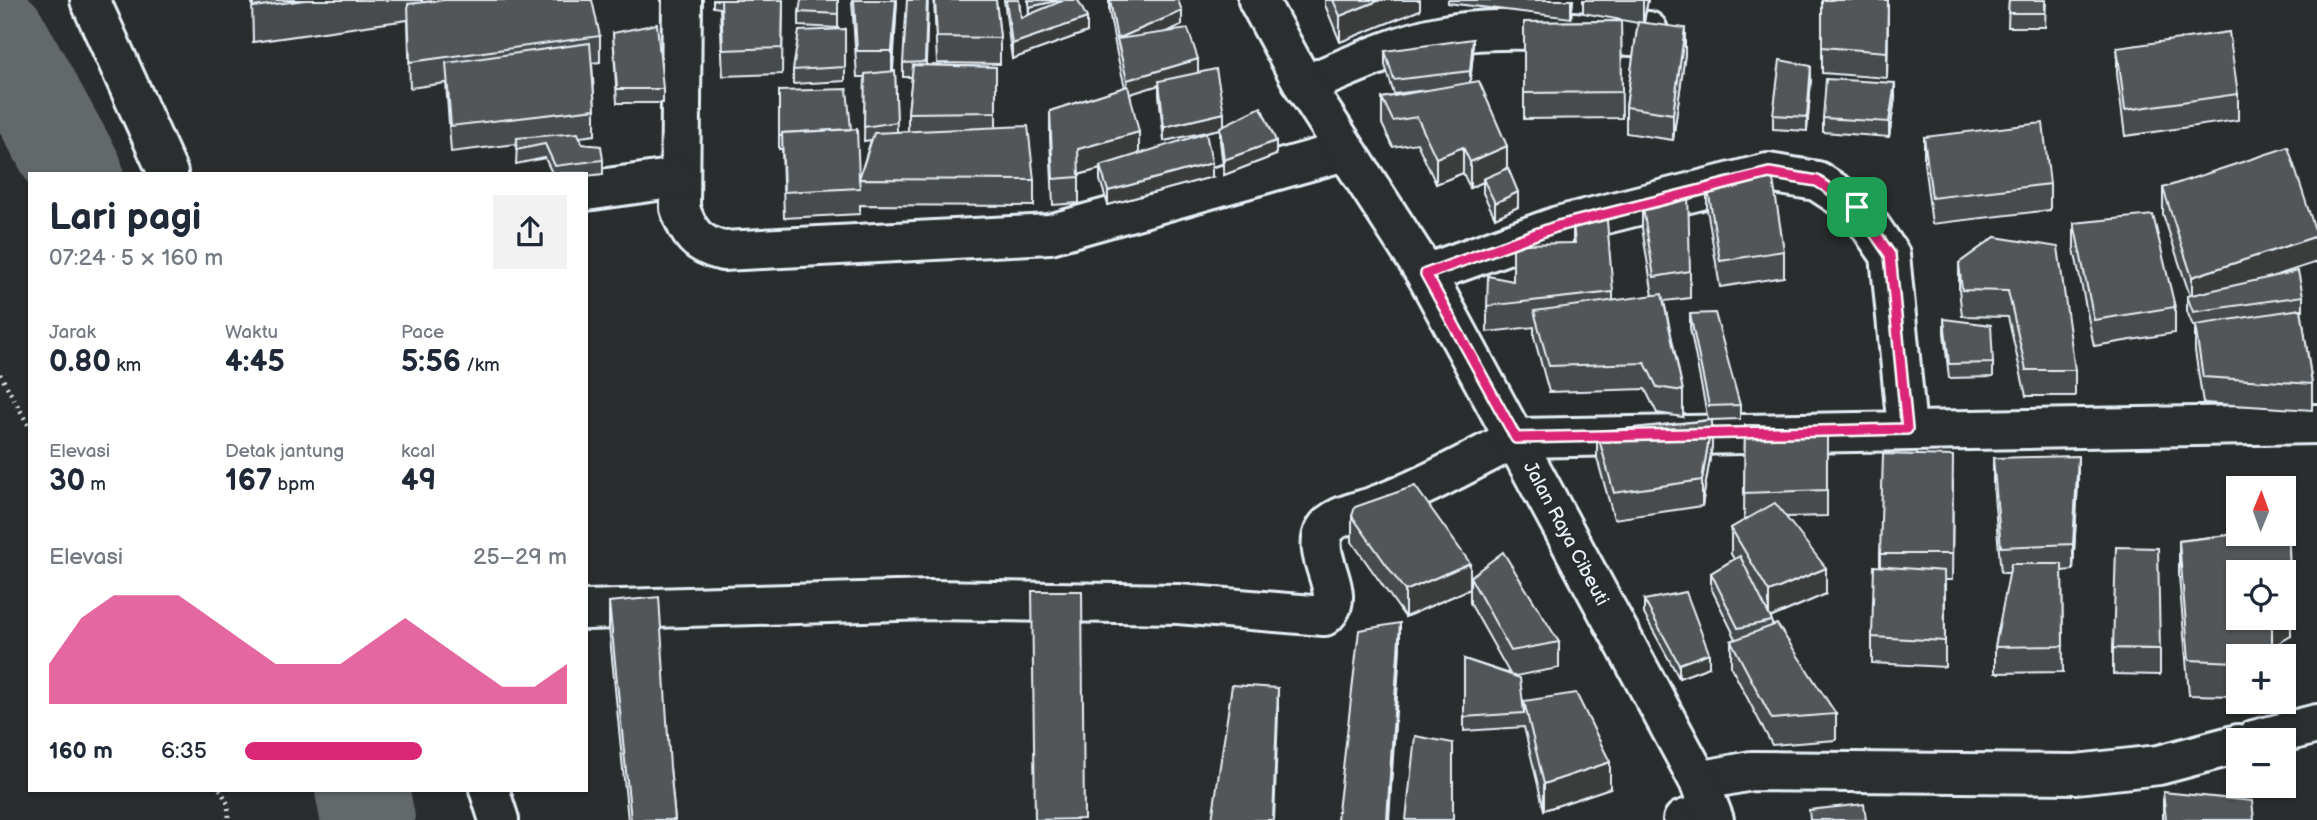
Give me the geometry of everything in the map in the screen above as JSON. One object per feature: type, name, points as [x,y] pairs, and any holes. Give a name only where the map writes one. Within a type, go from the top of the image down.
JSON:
[{"type":"street","points":[[90,0],[168,172]]},
{"type":"street","points":[[682,0],[678,178],[680,208],[686,227],[694,239],[723,251],[1050,234],[1345,150]]},
{"type":"street","name":"Jalan Raya Cibeuti","points":[[1258,0],[1304,86],[1426,274],[1516,438],[1701,808]]},
{"type":"street","points":[[1304,86],[1394,49],[1432,37],[1526,29],[1632,36],[1648,31]]},
{"type":"street","points":[[1426,274],[1558,226],[1769,173],[1817,181],[1857,207],[1890,255],[1907,429]]},
{"type":"street","points":[[588,191],[678,178]]},
{"type":"street","points":[[588,610],[931,600],[1178,604],[1324,616],[1332,606],[1334,597],[1322,550],[1323,532],[1329,525],[1338,518],[1403,496],[1516,438],[1907,429],[2317,424]]},
{"type":"street","points":[[2296,729],[2317,724]]},
{"type":"street","points":[[1701,808],[1751,771],[2076,774],[2159,765],[2226,747]]},
{"type":"street","points":[[490,792],[499,820]]},
{"type":"path","points":[[0,374],[28,424]]},
{"type":"path","points":[[222,792],[228,804],[229,820]]},
{"type":"building","points":[[253,0],[305,0],[253,7]]},
{"type":"building","points":[[444,0],[592,0],[600,36],[410,62],[408,4]]},
{"type":"building","points":[[721,0],[783,0],[782,48],[723,50]]},
{"type":"building","points":[[801,0],[838,0],[838,14],[799,12]]},
{"type":"building","points":[[854,0],[896,0],[892,51],[857,51]]},
{"type":"building","points":[[907,0],[927,0],[925,62],[903,63]]},
{"type":"building","points":[[935,0],[996,0],[1000,38],[937,37]]},
{"type":"building","points":[[1006,0],[1019,0],[1021,18],[1064,0],[1078,0],[1087,18],[1012,44]]},
{"type":"building","points":[[1029,0],[1060,0],[1029,7]]},
{"type":"building","points":[[1110,0],[1178,0],[1182,11],[1117,39]]},
{"type":"building","points":[[1333,0],[1380,0],[1340,16]]},
{"type":"building","points":[[1822,0],[1888,0],[1887,52],[1822,47]]},
{"type":"building","points":[[2009,0],[2045,0],[2045,13],[2008,13]]},
{"type":"building","points":[[1621,21],[1622,92],[1524,93],[1524,22]]},
{"type":"building","points":[[1638,22],[1685,28],[1673,114],[1626,107]]},
{"type":"building","points":[[657,24],[663,89],[617,89],[613,33]]},
{"type":"building","points":[[845,29],[845,67],[793,70],[799,31]]},
{"type":"building","points":[[1188,29],[1198,59],[1127,80],[1117,39]]},
{"type":"building","points":[[2229,32],[2238,94],[2125,110],[2117,48]]},
{"type":"building","points":[[1473,39],[1470,71],[1394,80],[1385,51]]},
{"type":"building","points":[[590,43],[595,109],[451,126],[446,63]]},
{"type":"building","points":[[1780,60],[1811,66],[1807,117],[1773,115]]},
{"type":"building","points":[[913,65],[996,67],[996,112],[908,113]]},
{"type":"building","points":[[1216,69],[1224,113],[1164,127],[1159,81]]},
{"type":"building","points":[[895,71],[897,122],[864,127],[865,74]]},
{"type":"building","points":[[1826,79],[1895,83],[1889,122],[1823,118]]},
{"type":"building","points":[[1479,81],[1507,146],[1470,162],[1463,147],[1436,158],[1417,117],[1393,121],[1382,98]]},
{"type":"building","points":[[1128,86],[1139,132],[1078,149],[1079,177],[1053,179],[1050,111]]},
{"type":"building","points":[[847,89],[851,129],[779,135],[779,91]]},
{"type":"building","points":[[1261,107],[1276,141],[1224,160],[1220,127]]},
{"type":"building","points":[[2043,123],[2050,184],[1932,198],[1924,137]]},
{"type":"building","points":[[1028,126],[1034,180],[859,179],[874,133]]},
{"type":"building","points":[[857,129],[860,188],[784,192],[782,133]]},
{"type":"building","points":[[578,133],[582,144],[601,146],[603,160],[555,166],[545,144],[516,150],[517,138]]},
{"type":"building","points":[[1206,133],[1212,163],[1108,191],[1100,166]]},
{"type":"building","points":[[2288,147],[2317,236],[2192,277],[2163,188]]},
{"type":"building","points":[[1508,168],[1518,192],[1495,203],[1483,179]]},
{"type":"building","points":[[1772,173],[1784,251],[1720,261],[1707,183]]},
{"type":"building","points":[[1688,191],[1690,271],[1654,277],[1642,202]]},
{"type":"building","points":[[1606,209],[1613,292],[1487,306],[1488,276],[1513,281],[1513,244],[1575,243],[1573,222]]},
{"type":"building","points":[[2153,215],[2175,307],[2094,320],[2074,223]]},
{"type":"building","points":[[1995,237],[2058,247],[2075,370],[2026,370],[2008,291],[1962,290],[1959,263]]},
{"type":"building","points":[[2298,271],[2303,296],[2193,312],[2187,296]]},
{"type":"building","points":[[1662,294],[1683,391],[1657,387],[1645,363],[1549,366],[1534,311]]},
{"type":"building","points":[[2301,309],[2312,384],[2203,377],[2195,325]]},
{"type":"building","points":[[1715,313],[1740,405],[1709,406],[1690,314]]},
{"type":"building","points":[[1944,319],[1991,325],[1993,363],[1949,364]]},
{"type":"building","points":[[1712,420],[1702,480],[1614,493],[1597,432]]},
{"type":"building","points":[[1745,425],[1827,428],[1827,490],[1744,493]]},
{"type":"building","points":[[1883,454],[1953,456],[1952,554],[1880,554]]},
{"type":"building","points":[[2078,456],[2073,544],[2001,547],[1993,458]]},
{"type":"building","points":[[1415,486],[1470,563],[1405,591],[1352,516],[1355,507]]},
{"type":"building","points":[[1775,503],[1826,568],[1769,592],[1731,528]]},
{"type":"building","points":[[2226,535],[2226,546],[2289,546],[2289,560],[2226,560],[2226,630],[2272,630],[2272,644],[2226,644],[2226,662],[2189,660],[2179,541]]},
{"type":"building","points":[[2116,547],[2158,548],[2160,649],[2113,648]]},
{"type":"building","points":[[1503,552],[1559,642],[1511,651],[1470,577]]},
{"type":"building","points":[[1740,556],[1772,621],[1738,628],[1711,573]]},
{"type":"building","points":[[2011,564],[2062,564],[2063,646],[1995,647]]},
{"type":"building","points":[[1874,566],[1944,571],[1945,641],[1872,637]]},
{"type":"building","points":[[1032,591],[1082,591],[1084,819],[1035,820]]},
{"type":"building","points":[[1686,592],[1709,653],[1679,664],[1644,600]]},
{"type":"building","points":[[659,597],[675,820],[631,820],[609,602]]},
{"type":"building","points":[[1400,623],[1387,820],[1337,820],[1359,630]]},
{"type":"building","points":[[1777,624],[1836,714],[1772,719],[1731,641]]},
{"type":"building","points":[[1464,659],[1520,678],[1524,713],[1464,717]]},
{"type":"building","points":[[1232,685],[1278,688],[1273,820],[1212,820]]},
{"type":"building","points":[[1576,693],[1610,762],[1544,784],[1524,701]]},
{"type":"building","points":[[1415,736],[1453,743],[1453,820],[1406,820]]},
{"type":"building","points":[[2163,792],[2252,801],[2254,820],[2166,820]]},
{"type":"building","points":[[1864,804],[1866,820],[1810,820],[1809,810]]},
{"type":"waterway","points":[[0,35],[75,172]]},
{"type":"waterway","points":[[363,792],[368,820]]},
{"type":"route","points":[[1769,173],[1817,181],[1857,207],[1890,255],[1907,429],[1516,438],[1426,274],[1447,264],[1558,226],[1769,173]]}]
